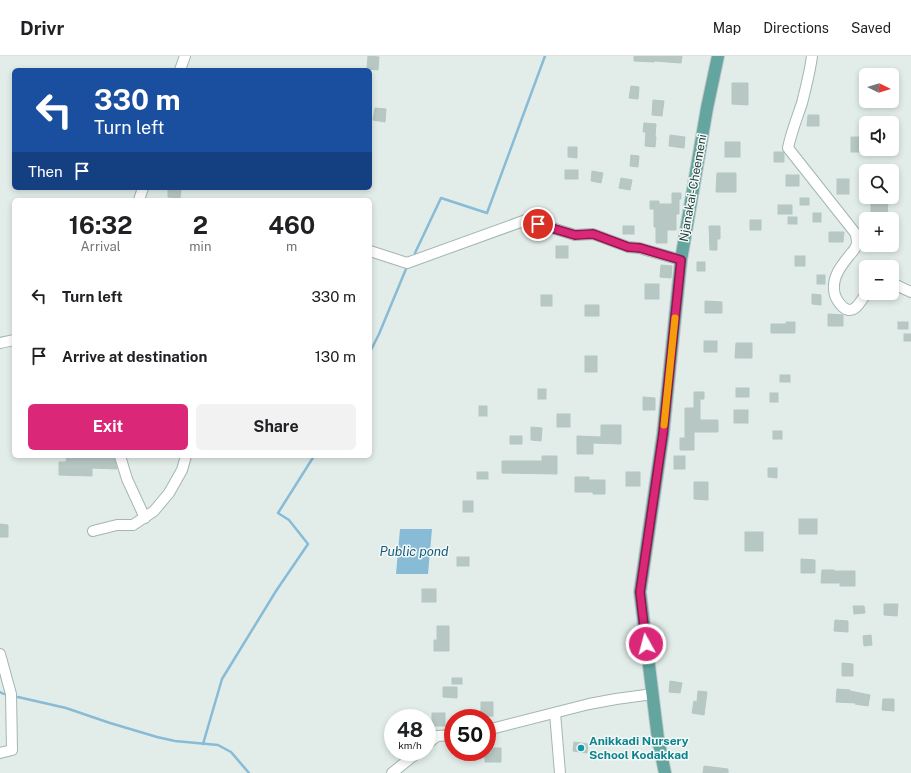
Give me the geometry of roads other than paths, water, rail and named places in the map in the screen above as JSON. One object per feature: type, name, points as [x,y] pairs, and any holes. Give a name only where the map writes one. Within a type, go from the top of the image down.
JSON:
[{"type":"main road","name":"Njanakai-Cheemeni","points":[[666,773],[658,739],[640,592],[663,434],[681,260],[707,108],[718,56]]},
{"type":"street","points":[[181,68],[185,56]]},
{"type":"street","points":[[812,56],[804,95],[788,148],[856,234],[857,243],[855,250],[840,267],[834,279],[833,291],[839,304],[850,310],[855,308],[861,300]]},
{"type":"street","points":[[372,252],[407,263],[526,220],[575,235],[593,234],[628,247],[640,248],[681,260]]},
{"type":"street","points":[[899,286],[911,292]]},
{"type":"street","points":[[0,343],[12,340]]},
{"type":"street","points":[[121,458],[127,480],[144,518]]},
{"type":"street","points":[[93,531],[117,525],[133,525],[154,511],[169,493],[182,470],[185,458]]},
{"type":"street","points":[[0,654],[11,694],[12,750],[0,753]]},
{"type":"street","points":[[496,728],[589,704],[653,694]]},
{"type":"street","points":[[555,713],[560,773]]},
{"type":"street","points":[[392,773],[407,761]]},
{"type":"water","name":"Public pond","points":[[400,529],[432,529],[428,574],[396,574]]},
{"type":"waterway","points":[[415,253],[441,198],[487,213],[545,56]]},
{"type":"waterway","points":[[372,348],[406,269]]},
{"type":"waterway","points":[[203,744],[222,679],[276,591],[308,544],[289,520],[278,513],[313,458]]},
{"type":"waterway","points":[[0,692],[4,694]]},
{"type":"waterway","points":[[18,697],[66,708],[157,737],[175,741],[218,745],[231,752],[249,773]]},
{"type":"place","name":"Anikkadi Nursery School Kodakkad","points":[[581,748]]}]
